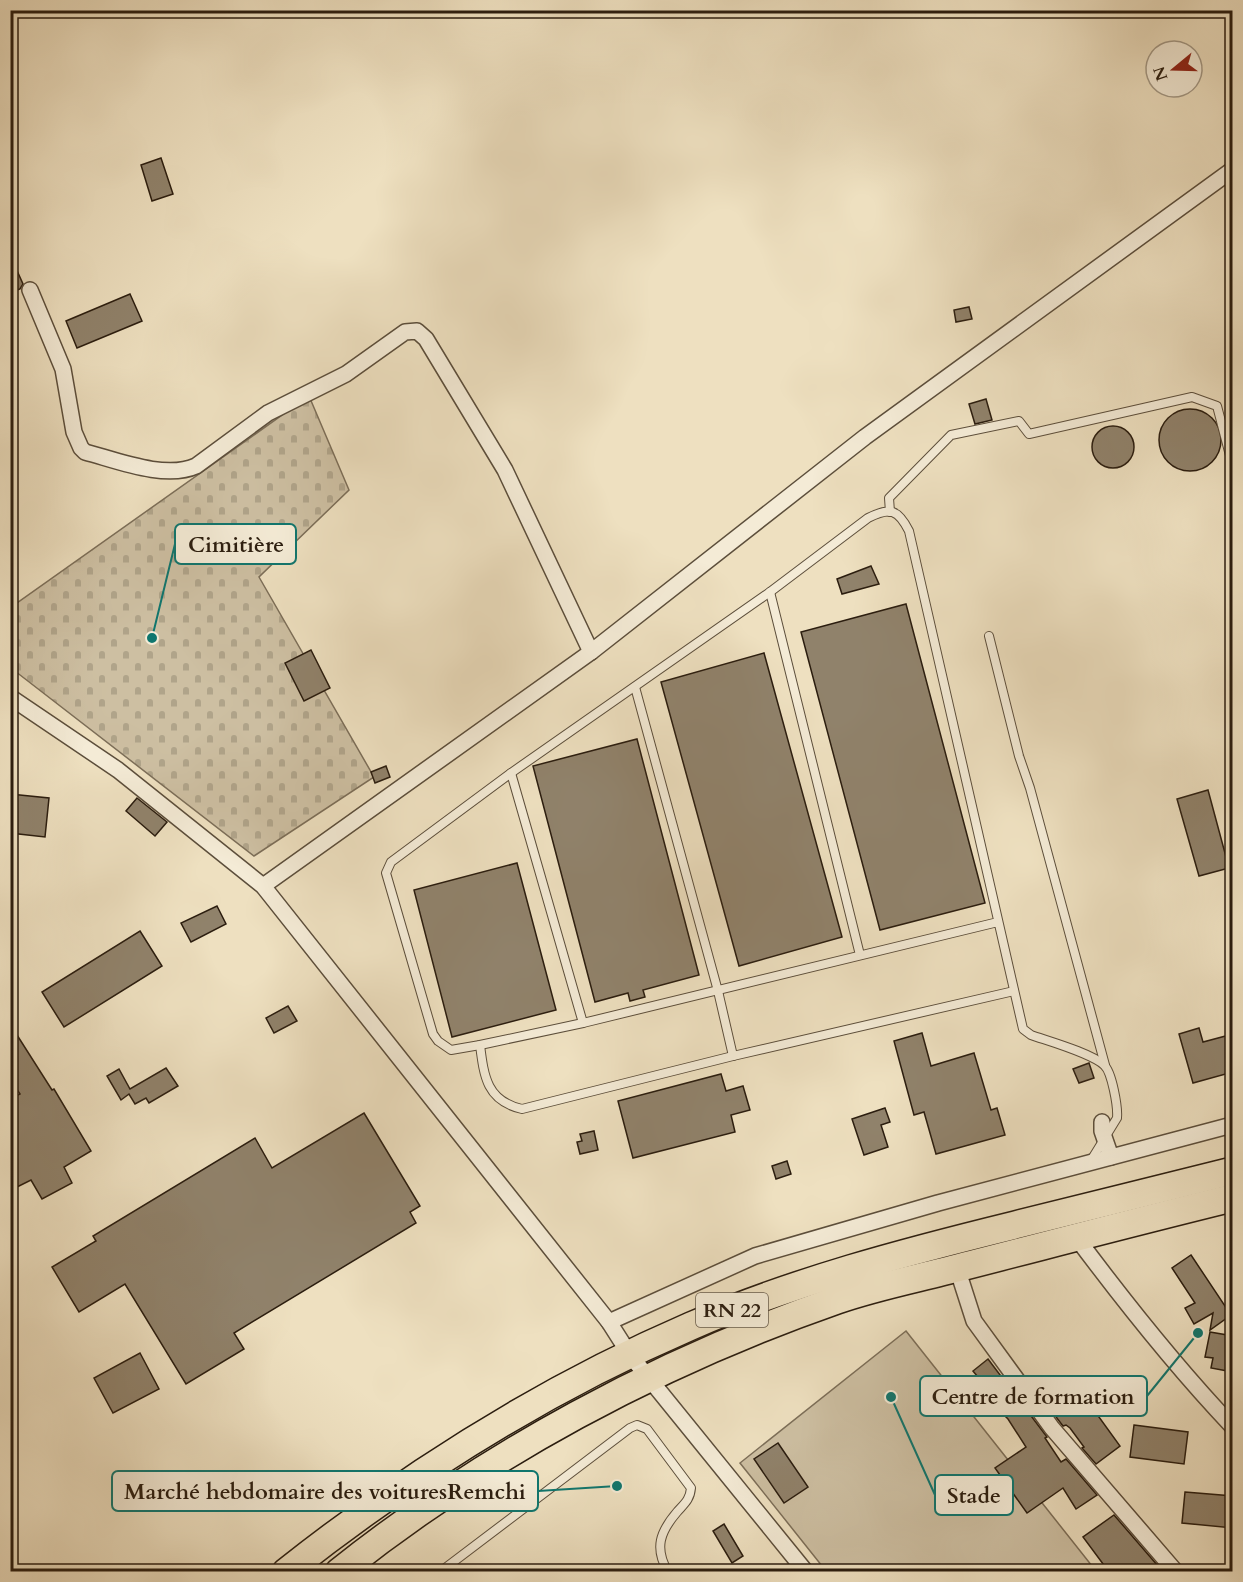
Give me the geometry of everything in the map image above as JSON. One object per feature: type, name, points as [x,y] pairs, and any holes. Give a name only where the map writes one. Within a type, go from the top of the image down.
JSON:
[{"type":"highway","name":"RN 22","points":[[286,1572],[419,1474],[546,1396],[692,1326],[779,1293],[900,1254],[1233,1171]]},
{"type":"highway","name":"RN 22","points":[[339,1572],[447,1494],[515,1451],[605,1400],[708,1350],[840,1299],[1233,1198]]},
{"type":"street","points":[[263,886],[591,652],[865,437],[1233,170]]},
{"type":"street","points":[[30,290],[63,369],[74,432],[81,448],[85,452],[107,458],[166,471],[185,471],[196,466],[268,413],[346,374],[405,332],[417,331],[426,339],[505,470],[591,652]]},
{"type":"street","points":[[10,697],[118,770],[263,886],[609,1322],[630,1355],[806,1572]]},
{"type":"street","points":[[1102,1122],[1101,1131],[1110,1157]]},
{"type":"street","points":[[609,1322],[755,1256],[938,1203],[1233,1125]]},
{"type":"street","points":[[1076,1237],[1142,1325],[1188,1380],[1233,1426]]},
{"type":"street","points":[[957,1268],[974,1321],[1052,1428],[1176,1572]]},
{"type":"lane","points":[[891,512],[889,498],[951,435],[1019,421],[1029,434],[1192,397],[1217,406],[1233,463]]},
{"type":"lane","points":[[998,922],[583,1023],[451,1050],[438,1041],[433,1034],[386,873],[391,862],[511,772],[770,592],[868,518],[879,513],[891,512],[902,517],[909,531],[1023,1029],[1031,1035],[1105,1065]]},
{"type":"lane","points":[[770,592],[860,955]]},
{"type":"lane","points":[[989,636],[1018,756],[1030,788],[1118,1109],[1117,1118],[1089,1163]]},
{"type":"lane","points":[[634,687],[718,991],[733,1056]]},
{"type":"lane","points":[[511,772],[583,1023]]},
{"type":"lane","points":[[480,1045],[484,1076],[494,1094],[506,1106],[522,1109],[733,1056],[1014,991]]},
{"type":"lane","points":[[440,1572],[637,1425],[646,1429],[691,1488],[687,1501],[667,1526],[659,1544],[663,1563],[668,1572]]},
{"type":"green space","points":[[309,396],[349,490],[259,577],[374,777],[254,856],[11,668],[10,608]]},
{"type":"green space","points":[[906,1331],[1096,1571],[826,1571],[740,1463]]},
{"type":"building","points":[[161,158],[173,194],[152,201],[141,165]]},
{"type":"building","points":[[10,255],[23,284],[20,289],[10,293]]},
{"type":"building","points":[[130,294],[142,321],[77,348],[66,321]]},
{"type":"building","points":[[969,307],[972,319],[956,322],[954,310]]},
{"type":"building","points":[[986,399],[992,420],[975,424],[969,404]]},
{"type":"building","points":[[1190,409],[1202,411],[1212,418],[1219,428],[1221,440],[1219,452],[1212,462],[1202,469],[1190,471],[1178,469],[1168,462],[1161,452],[1159,440],[1161,428],[1168,418],[1178,411]]},
{"type":"building","points":[[1113,426],[1128,432],[1134,447],[1128,462],[1113,468],[1098,462],[1092,447],[1098,432]]},
{"type":"building","points":[[871,566],[879,584],[842,594],[837,579]]},
{"type":"building","points":[[906,604],[985,903],[880,930],[801,632]]},
{"type":"building","points":[[311,650],[330,688],[304,701],[285,663]]},
{"type":"building","points":[[764,653],[842,937],[739,966],[661,682]]},
{"type":"building","points":[[637,739],[699,975],[643,990],[645,997],[630,1001],[628,993],[595,1002],[533,766]]},
{"type":"building","points":[[386,766],[390,777],[375,783],[371,772]]},
{"type":"building","points":[[1208,790],[1229,868],[1199,876],[1177,799]]},
{"type":"building","points":[[10,794],[49,798],[45,837],[10,833]]},
{"type":"building","points":[[137,798],[167,822],[155,836],[126,811]]},
{"type":"building","points":[[517,863],[556,1010],[452,1037],[414,890]]},
{"type":"building","points":[[217,906],[226,924],[191,942],[181,923]]},
{"type":"building","points":[[140,931],[162,966],[64,1027],[42,992]]},
{"type":"building","points":[[288,1006],[297,1021],[274,1033],[266,1018]]},
{"type":"building","points":[[10,1024],[52,1090],[54,1089],[91,1151],[64,1167],[72,1183],[42,1199],[31,1180],[17,1187],[10,1178],[10,1099],[20,1094],[10,1079]]},
{"type":"building","points":[[1199,1028],[1203,1042],[1233,1034],[1233,1072],[1193,1083],[1179,1034]]},
{"type":"building","points":[[922,1033],[931,1066],[974,1053],[991,1110],[997,1108],[1005,1135],[936,1154],[924,1112],[914,1115],[894,1041]]},
{"type":"building","points":[[1089,1063],[1094,1078],[1079,1083],[1073,1069]]},
{"type":"building","points":[[166,1068],[178,1086],[149,1103],[146,1098],[135,1104],[129,1094],[121,1100],[107,1076],[119,1069],[130,1089]]},
{"type":"building","points":[[721,1074],[726,1091],[743,1086],[750,1110],[731,1115],[735,1132],[633,1158],[618,1101]]},
{"type":"building","points":[[885,1108],[890,1122],[881,1125],[888,1147],[864,1155],[852,1119]]},
{"type":"building","points":[[364,1113],[420,1206],[410,1212],[416,1223],[234,1333],[244,1349],[186,1384],[125,1284],[79,1312],[52,1267],[96,1241],[93,1236],[255,1138],[272,1168]]},
{"type":"building","points":[[594,1131],[598,1150],[580,1154],[577,1142],[582,1141],[580,1134]]},
{"type":"building","points":[[787,1161],[791,1174],[776,1179],[772,1166]]},
{"type":"building","points":[[1191,1255],[1231,1315],[1210,1330],[1213,1313],[1194,1324],[1185,1308],[1195,1303],[1172,1268]]},
{"type":"building","points":[[1210,1332],[1233,1336],[1233,1372],[1211,1368],[1213,1358],[1205,1357]]},
{"type":"building","points":[[140,1353],[159,1389],[113,1413],[94,1378]]},
{"type":"building","points":[[988,1359],[1047,1437],[1045,1438],[1061,1462],[1066,1459],[1097,1495],[1076,1509],[1063,1488],[1027,1513],[995,1468],[1026,1447],[1008,1419],[987,1398],[992,1394],[973,1371]]},
{"type":"building","points":[[1078,1388],[1120,1446],[1096,1464],[1082,1448],[1084,1447],[1070,1428],[1063,1426],[1050,1409]]},
{"type":"building","points":[[1134,1425],[1188,1432],[1184,1464],[1130,1457]]},
{"type":"building","points":[[778,1443],[808,1487],[784,1503],[754,1459]]},
{"type":"building","points":[[1185,1492],[1233,1496],[1233,1528],[1182,1523]]},
{"type":"building","points":[[1114,1515],[1158,1566],[1151,1572],[1109,1572],[1083,1537]]},
{"type":"building","points":[[724,1524],[743,1556],[732,1563],[713,1531]]},
{"type":"place","name":"Cimitière","points":[[152,638]]},
{"type":"place","name":"Centre de formation","points":[[1198,1333]]},
{"type":"place","name":"Stade","points":[[891,1397]]},
{"type":"place","name":"Marché hebdomaire des voituresRemchi","points":[[617,1486]]}]
